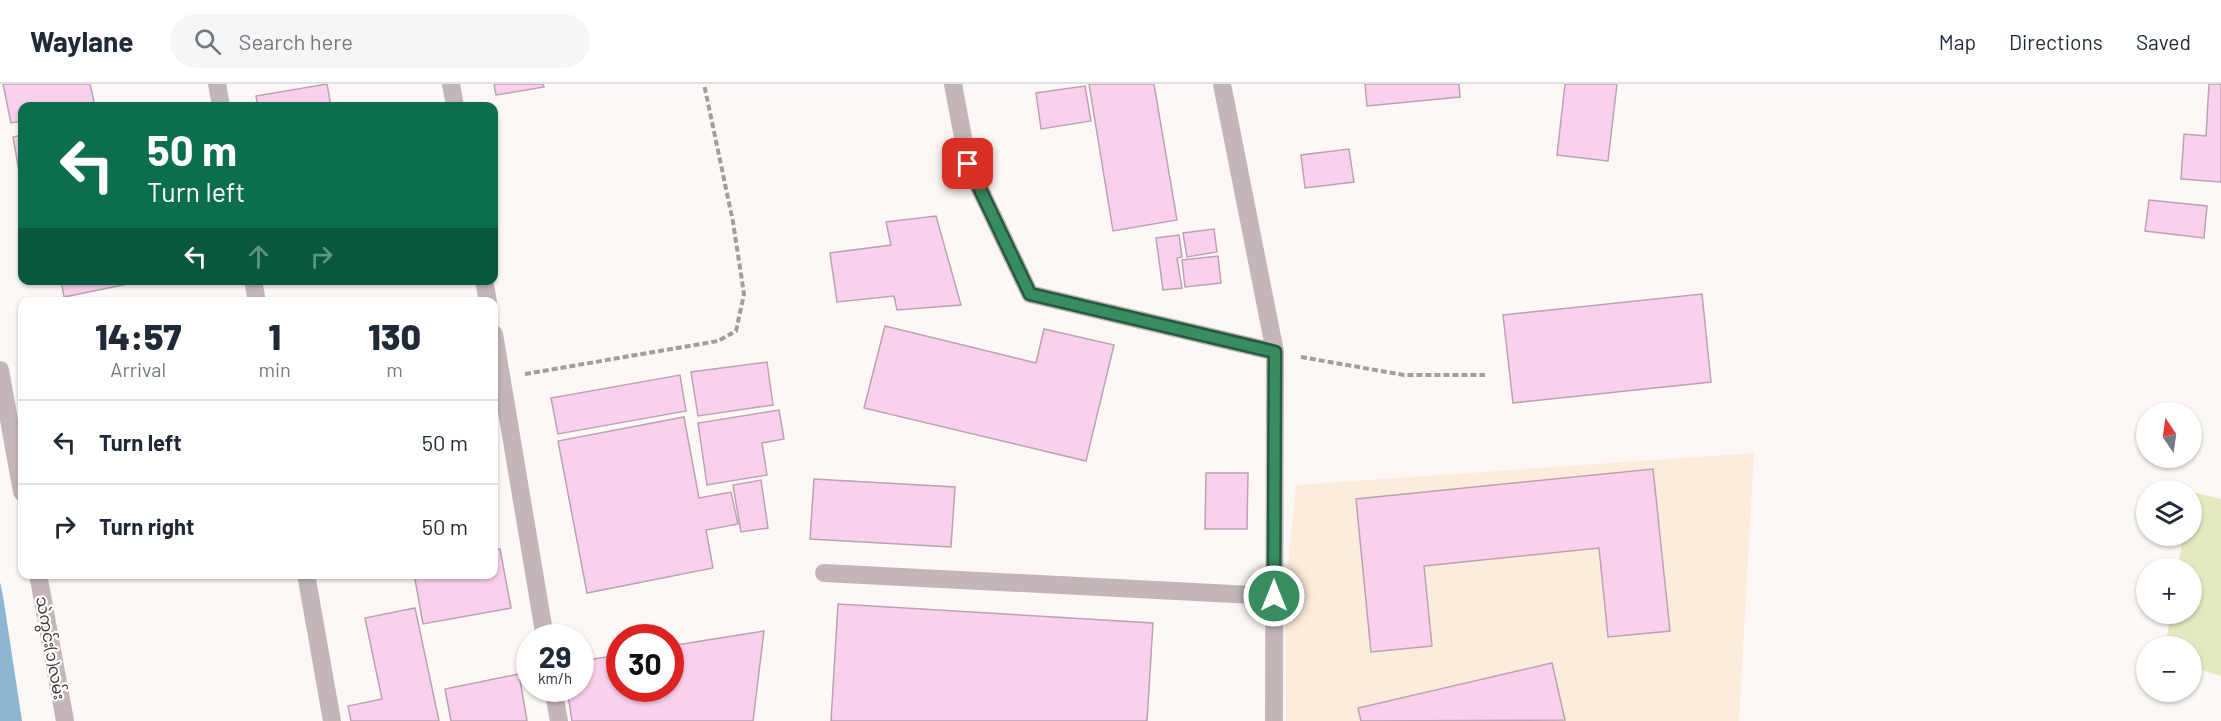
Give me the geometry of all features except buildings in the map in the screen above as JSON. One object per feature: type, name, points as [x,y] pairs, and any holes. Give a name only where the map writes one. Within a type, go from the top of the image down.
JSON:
[{"type":"street","points":[[217,84],[220,102]]},
{"type":"street","points":[[451,84],[454,102]]},
{"type":"street","points":[[953,84],[968,164],[1030,294],[1275,352]]},
{"type":"street","points":[[1222,84],[1275,352],[1274,721]]},
{"type":"street","points":[[0,370],[18,455]]},
{"type":"street","points":[[498,384],[542,624]]},
{"type":"street","points":[[825,573],[1274,596]]},
{"type":"street","name":"သဲကွင်း(၁)လမ်း","points":[[39,579],[65,721]]},
{"type":"street","points":[[307,579],[332,721]]},
{"type":"street","points":[[556,702],[559,721]]},
{"type":"path","points":[[498,379],[718,341],[736,331],[744,294],[733,222],[704,84]]},
{"type":"path","points":[[1275,352],[1404,375],[1485,375]]},
{"type":"shaded area","points":[[1754,453],[1739,721],[1286,721],[1285,593],[1296,485]]},
{"type":"green space","points":[[2202,494],[2221,499],[2221,676],[2202,670],[2202,636],[2167,636],[2169,624],[2202,624],[2202,558],[2180,558],[2181,546],[2202,546]]},
{"type":"water","points":[[0,582],[3,596],[22,721],[0,721]]},
{"type":"route","points":[[968,164],[1030,294],[1275,352],[1274,596]]}]
